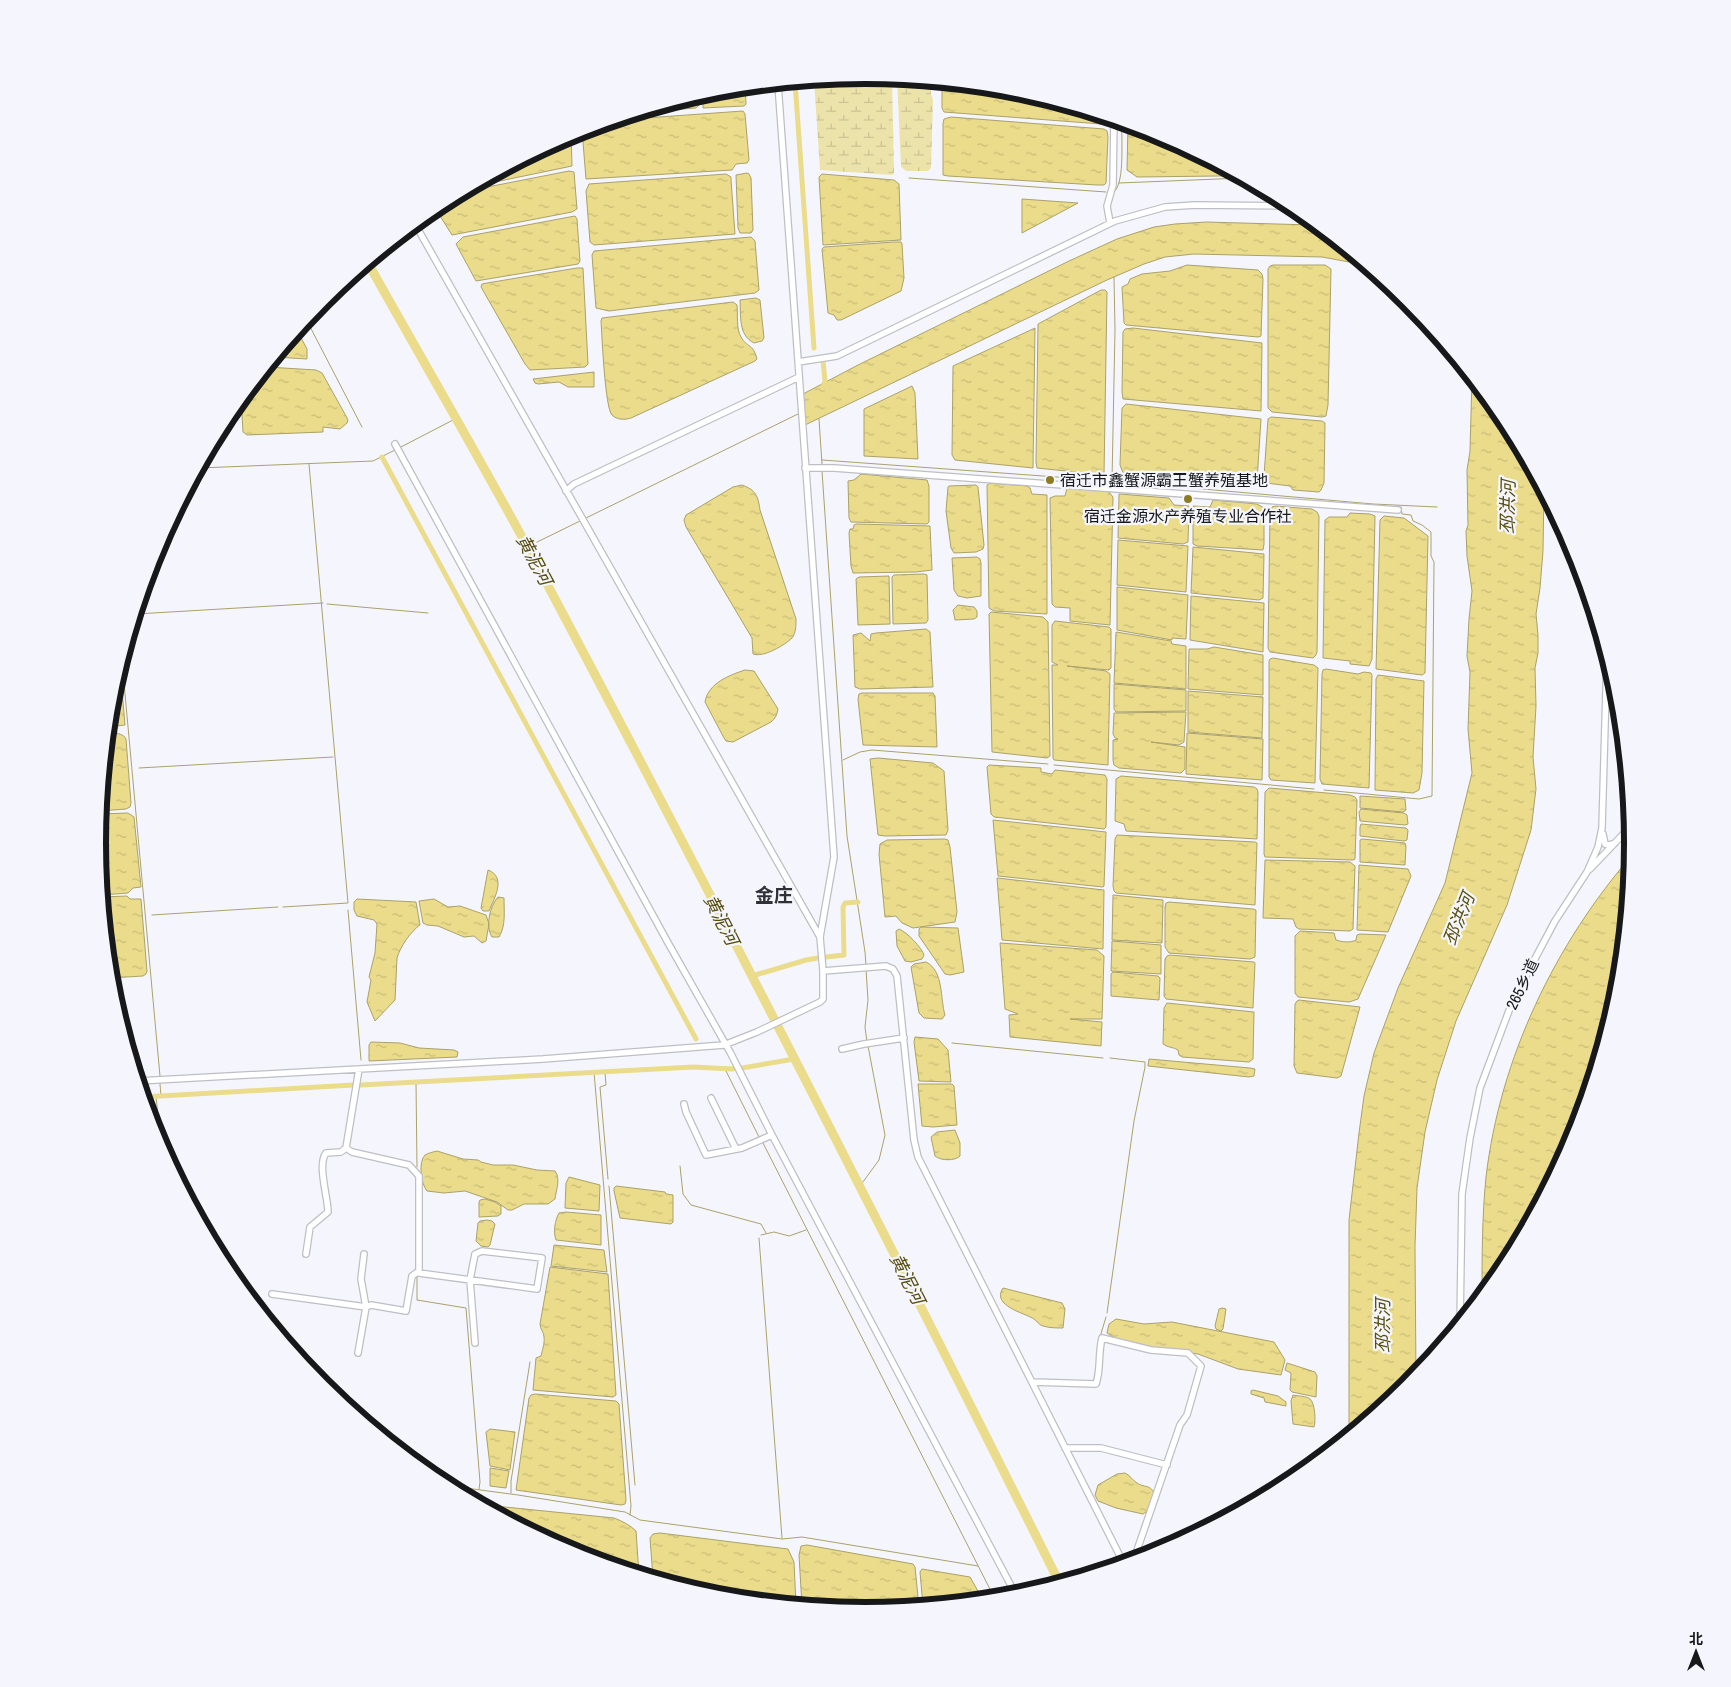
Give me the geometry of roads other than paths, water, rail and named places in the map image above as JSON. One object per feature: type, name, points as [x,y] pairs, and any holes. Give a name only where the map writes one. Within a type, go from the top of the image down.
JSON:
[{"type":"street","points":[[144,1081],[543,1059],[724,1045],[805,1010],[823,999],[824,970],[820,937],[834,857],[778,89]]},
{"type":"street","points":[[1110,223],[1107,206],[1113,185],[1114,126]]},
{"type":"street","points":[[798,362],[837,356],[1110,223],[1165,207],[1195,205],[1278,206]]},
{"type":"street","points":[[418,230],[820,937]]},
{"type":"street","points":[[566,491],[574,484],[799,377]]},
{"type":"street","points":[[395,444],[724,1045],[730,1052],[772,1135],[1013,1589]]},
{"type":"street","points":[[806,468],[1048,483],[1398,510]]},
{"type":"street","name":"265乡道","points":[[1460,1316],[1462,1194],[1480,1088],[1513,1000],[1555,921],[1587,872],[1598,847],[1602,828],[1606,677]]},
{"type":"street","points":[[1602,828],[1606,844],[1609,846],[1615,844]]},
{"type":"street","points":[[1587,872],[1625,833]]},
{"type":"street","points":[[824,970],[886,966],[893,969],[897,976],[914,1140],[918,1158],[1121,1559]]},
{"type":"street","points":[[842,1050],[872,1042],[904,1038]]},
{"type":"street","points":[[306,1254],[310,1227],[328,1212],[324,1187],[323,1157],[326,1153],[341,1152],[346,1148],[359,1069]]},
{"type":"street","points":[[711,1098],[736,1149]]},
{"type":"street","points":[[684,1104],[706,1156],[742,1148],[772,1135]]},
{"type":"street","points":[[346,1148],[352,1152],[409,1165],[419,1176],[419,1271]]},
{"type":"street","points":[[419,1271],[419,1273],[470,1280],[537,1289],[542,1258],[479,1251],[475,1254],[470,1280],[475,1343]]},
{"type":"street","points":[[358,1353],[366,1307],[361,1279],[364,1254]]},
{"type":"street","points":[[272,1294],[366,1307],[371,1305],[406,1311],[412,1276],[419,1271]]},
{"type":"street","points":[[1032,1382],[1096,1384],[1100,1372],[1099,1353],[1102,1338],[1151,1350],[1188,1353],[1201,1366],[1187,1414],[1180,1425],[1136,1553]]},
{"type":"street","points":[[1065,1448],[1101,1448],[1167,1465]]},
{"type":"water","points":[[942,88],[1014,98],[1106,123],[1101,124],[944,112],[942,108]]},
{"type":"water","points":[[745,93],[746,104],[744,106],[703,108],[703,102]]},
{"type":"water","points":[[699,103],[696,108],[669,110]]},
{"type":"water","points":[[743,111],[745,114],[749,160],[747,163],[736,164],[732,170],[586,179],[583,139],[640,118]]},
{"type":"water","points":[[951,117],[1104,129],[1107,131],[1108,137],[1106,183],[1104,185],[1097,185],[943,175],[943,124],[944,119]]},
{"type":"water","points":[[1128,131],[1202,162],[1225,175],[1137,177],[1127,170]]},
{"type":"water","points":[[571,144],[572,166],[492,183],[529,162]]},
{"type":"water","points":[[569,171],[574,172],[577,209],[572,212],[452,235],[439,215],[483,188]]},
{"type":"water","points":[[747,173],[751,178],[753,230],[751,233],[740,233],[738,228],[736,175]]},
{"type":"water","points":[[726,174],[731,177],[735,234],[594,245],[590,242],[586,191],[589,184]]},
{"type":"water","points":[[822,174],[894,180],[899,184],[901,240],[823,245],[819,177]]},
{"type":"water","points":[[1022,199],[1078,203],[1022,233]]},
{"type":"water","points":[[575,216],[577,219],[580,261],[578,264],[476,281],[456,244],[463,237]]},
{"type":"water","points":[[1206,222],[1306,225],[1351,260],[1349,262],[1322,257],[1194,254],[1165,257],[1107,280],[805,425],[803,394],[858,365],[1117,239],[1154,227]]},
{"type":"water","points":[[751,237],[755,241],[759,290],[755,293],[609,311],[596,308],[592,255],[594,251]]},
{"type":"water","points":[[901,242],[902,244],[904,278],[901,291],[841,320],[837,320],[834,315],[828,313],[822,249],[824,247]]},
{"type":"water","points":[[1187,265],[1258,270],[1262,274],[1263,279],[1261,336],[1126,325],[1124,323],[1122,287],[1128,284],[1130,279],[1142,274],[1170,271]]},
{"type":"water","points":[[1273,265],[1325,265],[1331,269],[1328,405],[1326,416],[1272,412],[1268,408],[1268,269]]},
{"type":"water","points":[[583,268],[588,364],[585,367],[530,370],[481,287],[482,284]]},
{"type":"water","points":[[1101,290],[1107,292],[1104,475],[1037,468],[1038,324]]},
{"type":"water","points":[[756,298],[760,300],[764,338],[762,341],[754,343],[745,335],[741,324],[740,300]]},
{"type":"water","points":[[733,302],[737,305],[739,334],[754,350],[757,359],[755,361],[631,418],[621,419],[612,415],[607,399],[602,318]]},
{"type":"water","points":[[1035,328],[1033,468],[955,460],[952,455],[953,366]]},
{"type":"water","points":[[1133,328],[1262,343],[1261,411],[1123,399],[1123,332],[1125,329]]},
{"type":"water","points":[[300,336],[307,349],[307,359],[282,357]]},
{"type":"water","points":[[274,367],[316,370],[322,373],[348,420],[340,429],[323,427],[323,432],[247,435],[243,432],[242,410]]},
{"type":"water","points":[[594,372],[594,387],[568,387],[559,382],[538,384],[533,379]]},
{"type":"water","points":[[912,386],[915,393],[918,459],[864,456],[864,409]]},
{"type":"water","name":"邳洪河","points":[[1472,386],[1497,421],[1544,501],[1543,551],[1536,614],[1538,653],[1535,668],[1536,706],[1533,757],[1536,789],[1531,830],[1507,905],[1456,1021],[1437,1080],[1425,1132],[1417,1188],[1415,1246],[1416,1367],[1403,1381],[1349,1429],[1349,1220],[1364,1096],[1374,1053],[1398,988],[1445,883],[1472,773],[1468,729],[1470,672],[1467,656],[1472,591],[1466,531],[1468,525],[1467,470],[1470,451]]},
{"type":"water","points":[[1126,404],[1261,419],[1257,481],[1255,485],[1247,486],[1124,475],[1120,465],[1122,408]]},
{"type":"water","points":[[1271,417],[1322,421],[1325,423],[1324,483],[1319,492],[1293,490],[1290,486],[1266,483],[1264,476],[1268,419]]},
{"type":"water","points":[[861,474],[927,480],[929,486],[929,522],[927,524],[851,522],[849,518],[848,481],[854,480]]},
{"type":"water","points":[[990,483],[1027,486],[1032,494],[1047,495],[1047,614],[994,611],[989,608],[987,485]]},
{"type":"water","points":[[742,485],[753,491],[757,497],[796,619],[792,638],[774,650],[757,655],[753,654],[752,638],[686,527],[684,520],[686,515],[733,487]]},
{"type":"water","points":[[976,485],[978,487],[983,549],[976,552],[954,553],[951,548],[946,511],[948,487]]},
{"type":"water","points":[[1067,488],[1108,491],[1113,497],[1110,625],[1070,621],[1070,608],[1055,607],[1052,604],[1050,498],[1065,496]]},
{"type":"water","points":[[1119,494],[1169,498],[1174,505],[1189,506],[1188,542],[1183,544],[1118,538]]},
{"type":"water","points":[[1213,500],[1257,504],[1264,508],[1263,550],[1197,546],[1193,544],[1193,506],[1210,507]]},
{"type":"water","points":[[1272,507],[1312,509],[1319,516],[1317,652],[1313,658],[1270,652],[1268,648],[1270,514]]},
{"type":"water","points":[[1350,513],[1375,516],[1372,659],[1369,666],[1350,664],[1350,661],[1323,658],[1325,520],[1329,517],[1347,517]]},
{"type":"water","points":[[1384,516],[1404,518],[1428,536],[1425,673],[1422,675],[1376,669],[1380,520]]},
{"type":"water","points":[[856,524],[930,526],[932,570],[853,573],[849,533],[850,529],[853,529]]},
{"type":"water","points":[[1118,540],[1188,546],[1186,592],[1117,585]]},
{"type":"water","points":[[1193,547],[1264,554],[1263,598],[1259,600],[1191,593]]},
{"type":"water","points":[[977,557],[981,563],[981,596],[967,598],[958,596],[954,590],[952,558]]},
{"type":"water","points":[[894,575],[927,575],[928,620],[926,623],[893,624],[892,577]]},
{"type":"water","points":[[889,576],[890,624],[858,625],[856,579],[859,577]]},
{"type":"water","points":[[1117,587],[1188,595],[1186,639],[1172,638],[1172,640],[1117,630]]},
{"type":"water","points":[[1191,596],[1264,603],[1263,652],[1190,640]]},
{"type":"water","points":[[958,605],[974,607],[977,611],[977,617],[974,619],[955,620],[953,610]]},
{"type":"water","points":[[991,612],[1043,617],[1048,622],[1050,756],[1047,758],[992,752],[989,614]]},
{"type":"water","points":[[1055,621],[1109,627],[1111,629],[1111,668],[1109,670],[1067,666],[1106,671],[1110,674],[1108,765],[1054,760],[1053,758],[1052,665],[1058,665],[1052,662],[1052,625]]},
{"type":"water","points":[[926,629],[930,632],[933,687],[860,689],[855,687],[853,635],[861,633],[870,641],[871,634]]},
{"type":"water","points":[[1116,632],[1171,641],[1172,644],[1186,646],[1186,689],[1114,683]]},
{"type":"water","points":[[1214,647],[1263,655],[1263,695],[1188,689],[1189,649]]},
{"type":"water","points":[[1273,658],[1314,665],[1318,668],[1315,783],[1271,780],[1269,777],[1269,661]]},
{"type":"water","points":[[745,670],[754,671],[778,709],[777,713],[771,722],[733,742],[726,741],[705,702],[710,690],[720,681]]},
{"type":"water","points":[[1323,670],[1358,674],[1364,672],[1371,673],[1372,675],[1369,788],[1322,784],[1320,779],[1322,674]]},
{"type":"water","points":[[1378,675],[1424,681],[1422,773],[1419,790],[1413,793],[1375,790],[1376,679]]},
{"type":"water","points":[[1114,684],[1186,690],[1186,711],[1116,712],[1114,709]]},
{"type":"water","points":[[122,688],[125,725],[115,726]]},
{"type":"water","points":[[1188,691],[1263,697],[1262,738],[1188,732]]},
{"type":"water","points":[[933,693],[935,696],[937,747],[863,745],[858,699],[859,694]]},
{"type":"water","points":[[1186,712],[1184,742],[1179,745],[1151,742],[1185,747],[1185,769],[1181,773],[1119,768],[1114,765],[1113,740],[1118,739],[1113,734],[1114,713]]},
{"type":"water","points":[[114,731],[126,739],[131,803],[130,807],[107,810]]},
{"type":"water","points":[[1187,733],[1263,739],[1262,780],[1186,774]]},
{"type":"water","points":[[878,758],[933,763],[944,771],[948,830],[946,835],[878,835],[870,759]]},
{"type":"water","points":[[989,765],[1041,768],[1041,772],[1052,774],[1055,770],[1105,775],[1107,779],[1106,827],[1104,829],[994,817],[991,814],[987,767]]},
{"type":"water","points":[[1121,776],[1254,787],[1258,792],[1257,839],[1126,831],[1124,824],[1115,821],[1116,779]]},
{"type":"water","points":[[1269,788],[1355,797],[1357,800],[1355,859],[1265,857],[1265,792]]},
{"type":"water","points":[[1360,796],[1405,799],[1406,810],[1403,812],[1360,808]]},
{"type":"water","points":[[1361,809],[1404,813],[1407,815],[1408,824],[1360,821],[1359,812]]},
{"type":"water","points":[[128,813],[134,817],[141,887],[133,888],[128,893],[107,895],[107,814]]},
{"type":"water","points":[[993,820],[1106,832],[1104,886],[998,876]]},
{"type":"water","points":[[1361,824],[1406,828],[1408,830],[1407,840],[1360,836]]},
{"type":"water","points":[[1117,835],[1257,843],[1255,905],[1116,893],[1113,886],[1115,839]]},
{"type":"water","points":[[887,840],[948,840],[950,847],[957,912],[955,922],[913,928],[902,923],[896,916],[885,917],[879,854],[880,844]]},
{"type":"water","points":[[1360,840],[1405,843],[1405,865],[1360,862]]},
{"type":"water","points":[[1265,860],[1350,862],[1355,866],[1353,929],[1350,931],[1299,929],[1296,927],[1293,919],[1263,918]]},
{"type":"water","points":[[1359,865],[1408,869],[1411,876],[1388,932],[1357,930]]},
{"type":"water","points":[[1625,865],[1619,943],[1611,992],[1585,1088],[1547,1180],[1497,1266],[1482,1286],[1486,1177],[1493,1133],[1504,1089],[1518,1046],[1535,1005],[1556,964],[1579,926]]},
{"type":"water","points":[[488,870],[494,873],[497,878],[498,889],[489,911],[483,911],[481,908]]},
{"type":"water","points":[[997,878],[1104,890],[1103,949],[1002,940]]},
{"type":"water","points":[[1113,895],[1163,900],[1162,943],[1112,940]]},
{"type":"water","points":[[127,896],[130,899],[141,899],[147,971],[143,976],[118,978],[107,897]]},
{"type":"water","points":[[498,897],[504,898],[504,923],[499,937],[492,937],[489,927],[489,916]]},
{"type":"water","points":[[357,899],[416,902],[420,925],[406,940],[397,958],[395,1000],[375,1021],[367,1002],[371,980],[369,977],[375,953],[377,924],[374,920],[357,916],[354,910],[354,902]]},
{"type":"water","points":[[434,899],[448,907],[460,906],[486,915],[489,924],[486,941],[482,943],[474,936],[464,937],[438,926],[423,923],[419,901]]},
{"type":"water","points":[[1166,903],[1256,910],[1255,957],[1250,959],[1169,953],[1165,947],[1165,907]]},
{"type":"water","points":[[921,927],[958,928],[964,972],[950,975],[945,974],[919,936],[919,929]]},
{"type":"water","points":[[899,929],[920,948],[924,955],[922,959],[911,962],[905,961],[897,946],[896,931]]},
{"type":"water","points":[[1300,931],[1334,933],[1336,940],[1346,942],[1356,940],[1357,935],[1360,934],[1386,935],[1358,999],[1349,1002],[1298,997],[1295,993],[1295,936]]},
{"type":"water","points":[[1112,941],[1161,945],[1161,974],[1111,971]]},
{"type":"water","points":[[1000,943],[1097,950],[1104,956],[1102,1019],[1070,1019],[1102,1022],[1101,1046],[1010,1037],[1009,1015],[1018,1014],[1005,1009]]},
{"type":"water","points":[[1170,955],[1254,962],[1253,1008],[1166,999],[1164,996],[1165,959]]},
{"type":"water","points":[[926,962],[932,966],[939,979],[945,1015],[942,1019],[924,1018],[919,1013],[911,967],[914,964]]},
{"type":"water","points":[[1113,972],[1158,976],[1160,978],[1159,1000],[1111,996],[1111,974]]},
{"type":"water","points":[[1299,1000],[1360,1007],[1341,1076],[1337,1078],[1297,1073],[1294,1066],[1295,1004]]},
{"type":"water","points":[[1167,1003],[1254,1012],[1253,1059],[1249,1062],[1182,1057],[1179,1055],[1178,1050],[1163,1044],[1164,1008]]},
{"type":"water","points":[[915,1037],[938,1039],[948,1050],[951,1082],[919,1081]]},
{"type":"water","points":[[371,1042],[400,1043],[419,1048],[454,1050],[458,1052],[457,1057],[369,1061],[369,1045]]},
{"type":"water","points":[[1149,1059],[1255,1069],[1254,1076],[1249,1077],[1148,1066]]},
{"type":"water","points":[[918,1084],[952,1084],[954,1086],[957,1125],[922,1126]]},
{"type":"water","points":[[955,1130],[960,1143],[960,1156],[948,1160],[935,1156],[931,1137],[937,1132]]},
{"type":"water","points":[[437,1151],[493,1165],[513,1165],[537,1170],[555,1171],[558,1181],[555,1199],[548,1204],[524,1204],[508,1210],[497,1202],[465,1191],[444,1193],[427,1191],[422,1178],[423,1158],[429,1153]]},
{"type":"water","points":[[569,1177],[600,1185],[599,1211],[565,1208],[566,1183]]},
{"type":"water","points":[[616,1186],[665,1192],[666,1194],[673,1195],[673,1222],[671,1224],[620,1218],[614,1191]]},
{"type":"water","points":[[485,1199],[501,1206],[501,1214],[498,1216],[479,1217],[479,1202]]},
{"type":"water","points":[[559,1213],[601,1215],[601,1245],[556,1240],[556,1219]]},
{"type":"water","points":[[487,1220],[495,1224],[488,1247],[481,1246],[476,1241],[478,1223]]},
{"type":"water","points":[[554,1245],[604,1250],[607,1272],[551,1266]]},
{"type":"water","points":[[550,1267],[608,1274],[616,1395],[613,1397],[533,1390],[536,1358],[541,1356],[544,1344],[544,1335],[540,1324]]},
{"type":"water","points":[[1003,1288],[1062,1303],[1065,1309],[1063,1328],[1042,1326],[1034,1319],[1005,1304],[1001,1294]]},
{"type":"water","points":[[1219,1309],[1226,1309],[1223,1329],[1221,1331],[1216,1329],[1215,1326]]},
{"type":"water","points":[[1116,1319],[1144,1324],[1172,1322],[1274,1342],[1285,1360],[1281,1375],[1238,1369],[1198,1354],[1152,1348],[1116,1339],[1107,1333],[1109,1324]]},
{"type":"water","points":[[1287,1363],[1315,1372],[1317,1376],[1316,1397],[1290,1390],[1291,1373],[1285,1370]]},
{"type":"water","points":[[1253,1390],[1278,1396],[1286,1402],[1286,1406],[1265,1402],[1264,1398],[1251,1394]]},
{"type":"water","points":[[535,1394],[616,1401],[619,1404],[625,1504],[621,1505],[516,1490],[529,1398]]},
{"type":"water","points":[[1293,1395],[1307,1397],[1312,1401],[1315,1412],[1314,1427],[1293,1424],[1291,1401]]},
{"type":"water","points":[[490,1429],[515,1432],[510,1470],[490,1466],[486,1432]]},
{"type":"water","points":[[490,1468],[509,1471],[506,1488],[490,1486]]},
{"type":"water","points":[[1125,1473],[1137,1483],[1151,1488],[1154,1493],[1149,1508],[1143,1514],[1116,1508],[1098,1501],[1095,1495],[1098,1485],[1117,1474]]},
{"type":"water","points":[[495,1506],[620,1520],[636,1531],[639,1568],[575,1545],[529,1525]]},
{"type":"water","points":[[660,1533],[788,1549],[794,1562],[796,1600],[717,1589],[653,1572],[650,1538],[653,1534]]},
{"type":"water","points":[[807,1545],[913,1564],[915,1567],[918,1602],[866,1603],[802,1601],[799,1555],[801,1546]]},
{"type":"water","points":[[922,1569],[970,1577],[980,1595],[923,1601],[920,1572]]},
{"type":"waterway","points":[[795,87],[814,348]]},
{"type":"waterway","points":[[1115,191],[1120,178],[1122,129]]},
{"type":"waterway","points":[[909,178],[1106,192]]},
{"type":"waterway","points":[[1119,183],[1231,178]]},
{"type":"waterway","name":"黄泥河","points":[[371,267],[509,514],[597,678],[930,1324],[1057,1578]]},
{"type":"waterway","points":[[1112,481],[1115,329],[1114,277]]},
{"type":"waterway","points":[[310,326],[362,427]]},
{"type":"waterway","points":[[823,361],[825,381],[823,388]]},
{"type":"waterway","points":[[586,518],[800,413]]},
{"type":"waterway","points":[[399,448],[455,419]]},
{"type":"waterway","points":[[819,419],[822,464]]},
{"type":"waterway","points":[[206,468],[373,461],[395,450]]},
{"type":"waterway","points":[[382,457],[696,1039]]},
{"type":"waterway","points":[[822,460],[1112,481],[1373,504],[1437,507]]},
{"type":"waterway","points":[[283,907],[348,903],[309,464]]},
{"type":"waterway","points":[[822,471],[847,836],[866,965]]},
{"type":"waterway","points":[[1324,790],[1419,799],[1432,796],[1434,562],[1431,556],[1431,532],[1413,521],[1411,515],[1402,514],[1401,507]]},
{"type":"waterway","points":[[527,547],[580,521]]},
{"type":"waterway","points":[[142,614],[323,603]]},
{"type":"waterway","points":[[327,604],[428,613]]},
{"type":"waterway","points":[[124,680],[160,1076]]},
{"type":"waterway","points":[[843,760],[860,752],[872,750],[1048,764]]},
{"type":"waterway","points":[[139,768],[333,757]]},
{"type":"waterway","points":[[1054,765],[1314,789]]},
{"type":"waterway","points":[[826,957],[844,955],[843,907],[845,903],[858,902]]},
{"type":"waterway","points":[[152,915],[278,907]]},
{"type":"waterway","points":[[348,910],[361,1060]]},
{"type":"waterway","points":[[752,976],[818,958]]},
{"type":"waterway","points":[[866,969],[868,1000],[865,1027],[867,1042]]},
{"type":"waterway","points":[[952,1043],[1103,1058]]},
{"type":"waterway","points":[[860,1186],[879,1160],[885,1135],[868,1046]]},
{"type":"waterway","points":[[1107,1313],[1134,1121],[1145,1067],[1145,1062],[1110,1058]]},
{"type":"waterway","points":[[742,1068],[794,1059]]},
{"type":"waterway","points":[[361,1085],[693,1067],[733,1069]]},
{"type":"waterway","points":[[725,1069],[759,1137]]},
{"type":"waterway","points":[[594,1072],[631,1506],[630,1515]]},
{"type":"waterway","points":[[605,1072],[606,1085],[600,1087],[608,1179]]},
{"type":"waterway","points":[[416,1082],[417,1167]]},
{"type":"waterway","points":[[160,1084],[161,1096]]},
{"type":"waterway","points":[[149,1097],[353,1085]]},
{"type":"waterway","points":[[156,1096],[158,1119]]},
{"type":"waterway","points":[[763,1143],[992,1593]]},
{"type":"waterway","points":[[680,1166],[683,1194],[691,1205],[761,1224],[766,1233]]},
{"type":"waterway","points":[[609,1186],[635,1485]]},
{"type":"waterway","points":[[761,1235],[774,1232],[789,1236],[806,1230]]},
{"type":"waterway","points":[[759,1238],[782,1538]]},
{"type":"waterway","points":[[417,1276],[417,1300],[466,1308],[479,1489]]},
{"type":"waterway","points":[[1100,1337],[1106,1317]]},
{"type":"waterway","points":[[511,1493],[511,1481],[530,1362]]},
{"type":"waterway","points":[[464,1488],[625,1512],[640,1520],[782,1539],[802,1537],[978,1566]]},
{"type":"place","name":"宿迁市鑫蟹源霸王蟹养殖基地","points":[[1050,480]]},
{"type":"place","name":"宿迁金源水产养殖专业合作社","points":[[1188,499]]},
{"type":"district","name":"金庄","points":[[774,895]]}]
